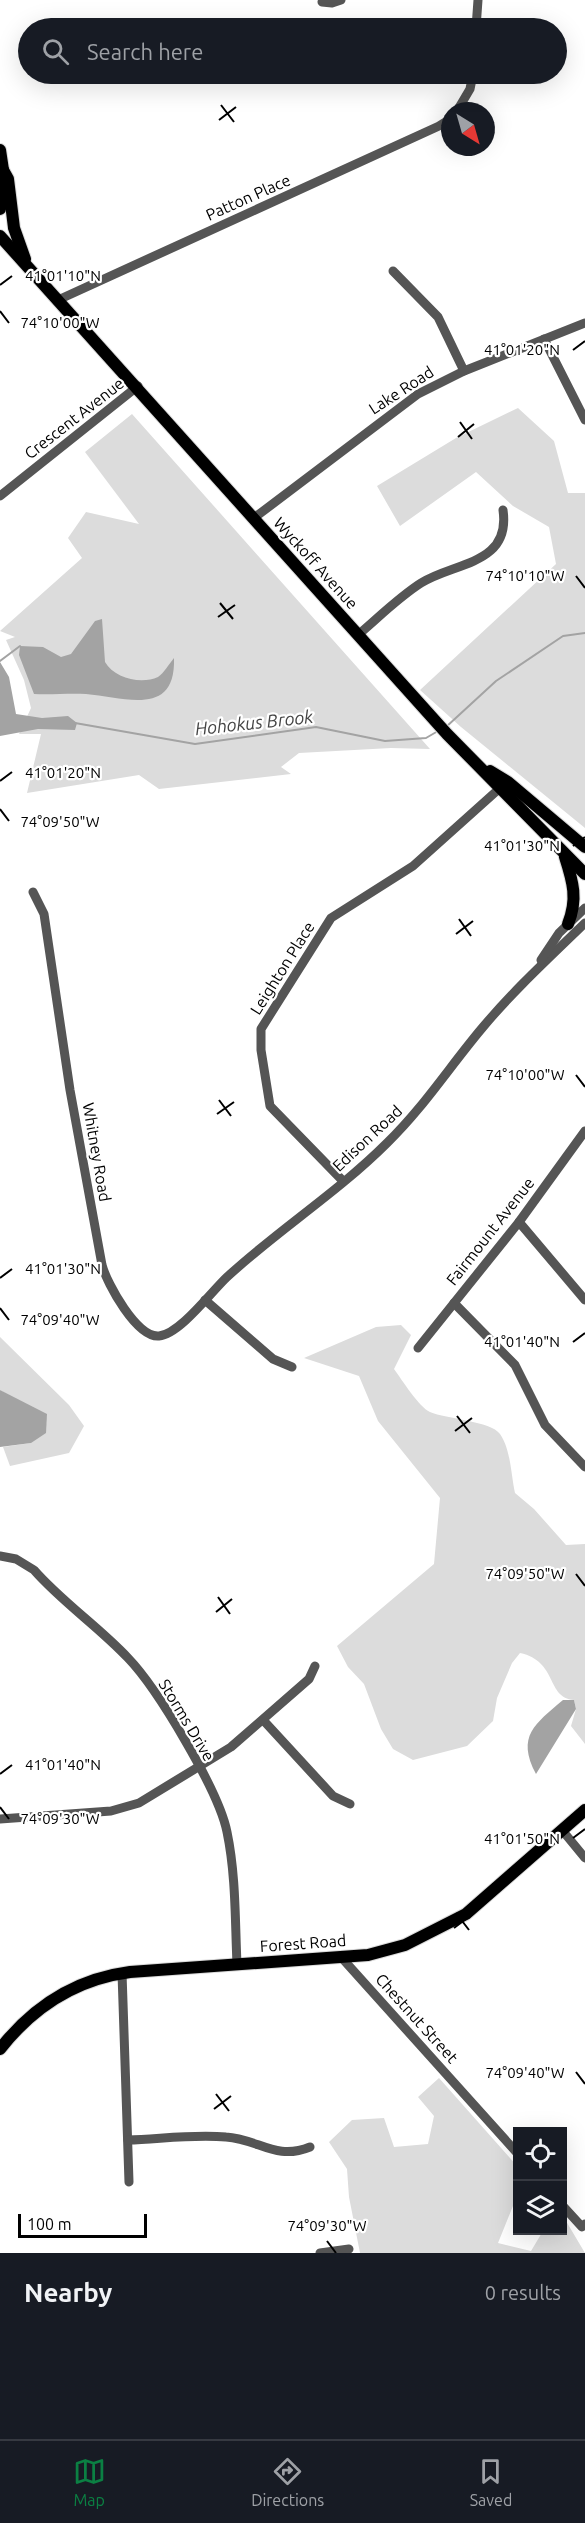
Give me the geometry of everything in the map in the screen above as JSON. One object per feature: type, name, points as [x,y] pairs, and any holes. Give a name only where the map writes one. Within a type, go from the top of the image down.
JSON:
[{"type":"main road","name":"Wyckoff Avenue","points":[[0,150],[0,209]]},
{"type":"main road","name":"Wyckoff Avenue","points":[[1,178],[9,179],[14,228],[29,268]]},
{"type":"main road","name":"Wyckoff Avenue","points":[[0,236],[138,386],[447,734],[585,874]]},
{"type":"main road","points":[[473,760],[508,782],[585,847]]},
{"type":"main road","points":[[564,852],[575,888],[575,907],[568,924]]},
{"type":"main road","name":"Forest Road","points":[[0,2049],[29,2017],[62,1994],[101,1978],[122,1973],[383,1952],[446,1926],[484,1900],[585,1810]]},
{"type":"street","points":[[322,2],[332,3],[341,0]]},
{"type":"street","points":[[477,18],[478,0]]},
{"type":"street","points":[[462,102],[471,84]]},
{"type":"street","name":"Patton Place","points":[[58,300],[441,125]]},
{"type":"street","points":[[393,271],[438,317],[464,371]]},
{"type":"street","name":"Lake Road","points":[[254,518],[418,393],[464,371],[585,323]]},
{"type":"street","points":[[544,339],[585,420]]},
{"type":"street","name":"Crescent Avenue","points":[[0,496],[138,386]]},
{"type":"street","points":[[359,634],[430,577],[472,563],[489,553],[501,536],[503,510]]},
{"type":"street","name":"Leighton Place","points":[[343,1181],[270,1106],[261,1050],[261,1029],[331,918],[412,866],[500,788]]},
{"type":"street","name":"Whitney Road","points":[[33,892],[44,914],[70,1090],[88,1176],[95,1238],[105,1277],[123,1307],[141,1328],[152,1336],[169,1333],[205,1300]]},
{"type":"street","name":"Edison Road","points":[[530,977],[568,924],[585,908]]},
{"type":"street","name":"Edison Road","points":[[205,1300],[227,1277],[343,1181],[406,1123],[483,1027],[585,923]]},
{"type":"street","name":"Fairmount Avenue","points":[[418,1348],[519,1222],[585,1131]]},
{"type":"street","points":[[574,1144],[585,1150]]},
{"type":"street","points":[[519,1222],[585,1300]]},
{"type":"street","points":[[205,1300],[273,1359],[292,1367]]},
{"type":"street","points":[[454,1303],[515,1365],[522,1375],[528,1396],[545,1425],[585,1466]]},
{"type":"street","name":"Storms Drive","points":[[0,1556],[16,1559],[34,1570],[126,1656],[150,1686],[199,1767],[214,1794],[227,1829],[237,1964]]},
{"type":"street","points":[[0,1819],[123,1809],[149,1798],[231,1747],[309,1679],[315,1666]]},
{"type":"street","points":[[264,1720],[333,1796],[350,1804]]},
{"type":"street","points":[[562,1830],[585,1858]]},
{"type":"street","name":"Chestnut Street","points":[[341,1957],[513,2148]]},
{"type":"street","points":[[122,1973],[129,2182]]},
{"type":"street","points":[[128,2140],[222,2136],[243,2139],[275,2152],[297,2152],[310,2146]]},
{"type":"street","points":[[567,2210],[584,2226]]},
{"type":"street","points":[[320,2253],[349,2249]]},
{"type":"shaded area","points":[[518,408],[554,441],[568,493],[585,493],[585,828],[461,727],[420,690],[556,564],[549,527],[513,506],[476,472],[400,526],[377,486],[456,438]]},
{"type":"shaded area","points":[[132,414],[430,749],[391,748],[299,753],[281,767],[291,774],[159,789],[139,775],[27,793],[41,734],[19,734],[31,708],[24,680],[6,640],[15,637],[0,631],[82,558],[68,538],[86,512],[139,524],[85,452]]},
{"type":"shaded area","points":[[102,619],[105,662],[109,668],[128,678],[151,679],[158,677],[174,658],[172,677],[166,689],[157,697],[145,700],[86,694],[34,694],[19,655],[20,646],[43,647],[61,657],[71,654],[95,621]]},
{"type":"shaded area","points":[[0,662],[9,677],[16,714],[42,718],[68,716],[77,723],[75,730],[38,729],[0,736]]},
{"type":"shaded area","points":[[401,1325],[411,1335],[394,1369],[416,1399],[430,1412],[488,1426],[500,1434],[506,1447],[515,1493],[534,1509],[566,1545],[585,1544],[585,1744],[571,1726],[576,1709],[574,1700],[565,1698],[559,1693],[541,1663],[520,1653],[512,1663],[497,1698],[493,1721],[467,1746],[413,1760],[393,1749],[381,1729],[364,1684],[348,1667],[337,1646],[434,1564],[440,1498],[378,1421],[359,1376],[304,1358],[376,1327]]},
{"type":"shaded area","points":[[0,1337],[69,1405],[84,1426],[69,1453],[10,1466],[3,1447],[31,1443],[16,1400],[0,1390]]},
{"type":"shaded area","points":[[0,1390],[47,1414],[46,1433],[31,1443],[0,1447]]},
{"type":"shaded area","points":[[563,1700],[574,1700],[576,1709],[536,1774],[530,1761],[528,1740],[544,1716]]},
{"type":"shaded area","points":[[439,2078],[513,2161],[513,2206],[498,2243],[531,2251],[541,2235],[567,2235],[567,2223],[585,2253],[360,2253],[349,2197],[347,2169],[329,2142],[352,2120],[384,2118],[394,2147],[428,2144],[434,2116],[418,2097]]},
{"type":"waterway","name":"Hohokus Brook","points":[[446,727],[496,681],[563,636],[585,633]]},
{"type":"waterway","points":[[0,661],[20,646]]},
{"type":"waterway","name":"Hohokus Brook","points":[[75,723],[195,744],[316,727],[385,741],[426,738],[438,731]]}]
